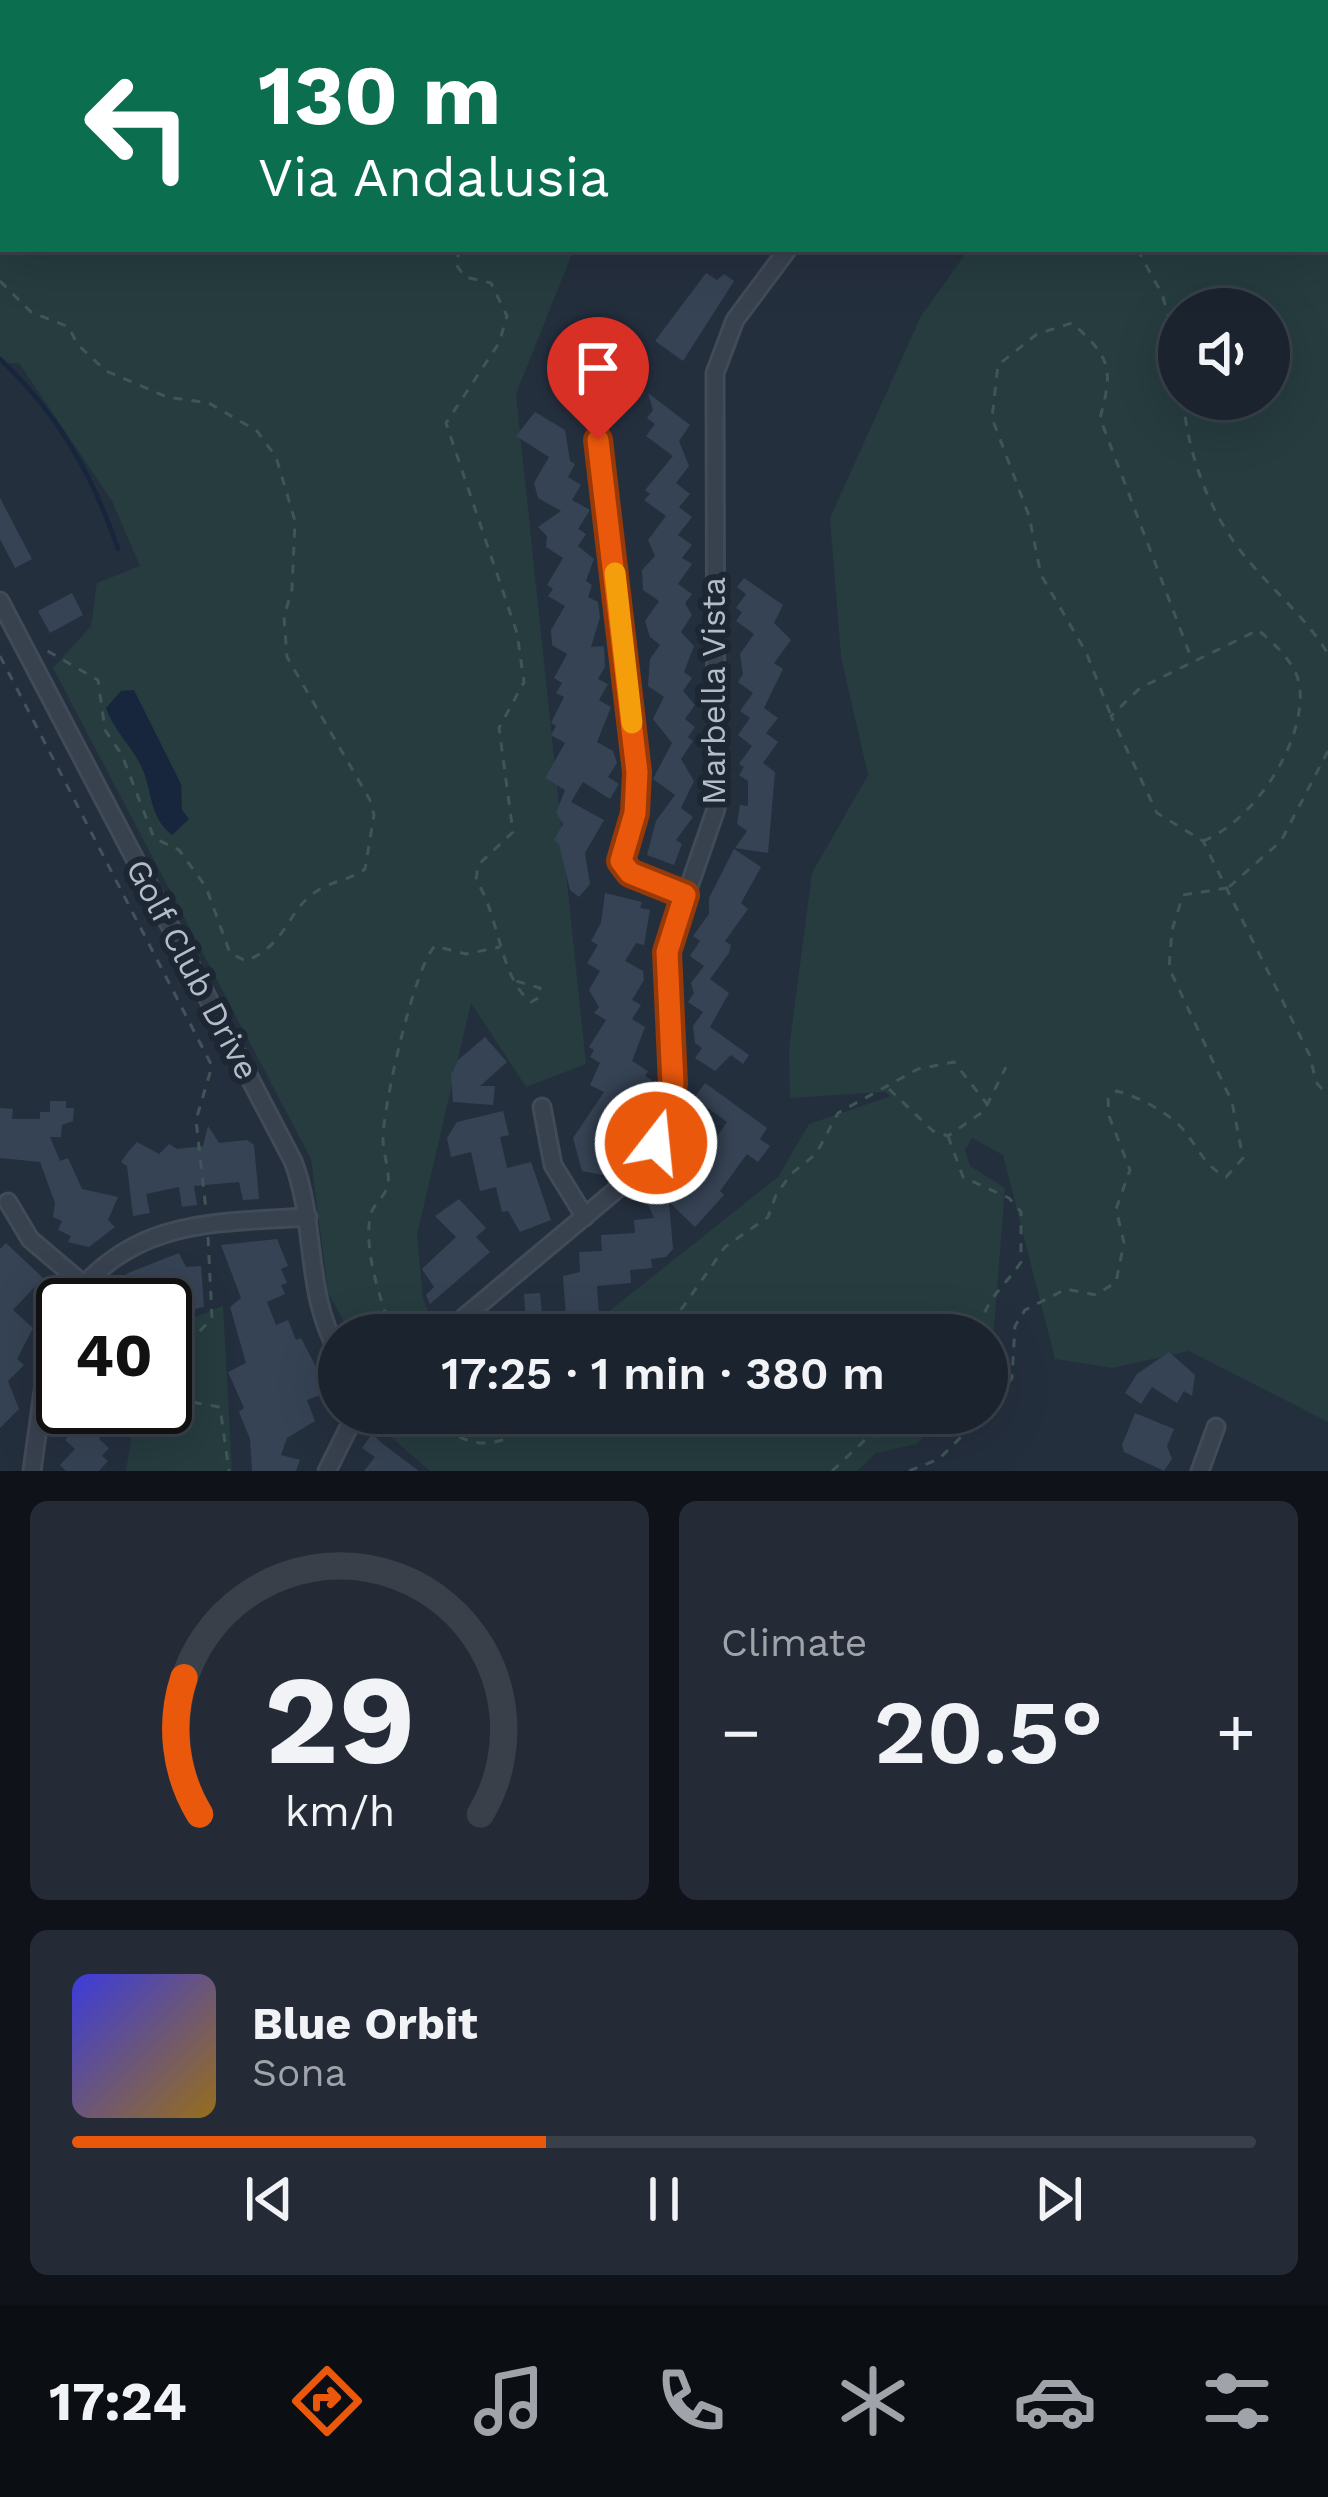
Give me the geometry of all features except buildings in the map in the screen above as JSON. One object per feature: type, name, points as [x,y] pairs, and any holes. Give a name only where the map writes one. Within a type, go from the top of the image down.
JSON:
[{"type":"street","name":"Marbella Vista","points":[[468,1314],[634,1175],[668,1112],[673,1067],[665,973],[671,932],[716,809],[715,373],[735,320],[786,252]]},
{"type":"street","points":[[598,440],[637,772],[635,813],[621,861],[630,873],[685,895]]},
{"type":"street","name":"Golf Club Drive","points":[[0,601],[293,1161],[308,1217],[322,1314]]},
{"type":"street","points":[[542,1107],[553,1165],[585,1217]]},
{"type":"street","points":[[8,1202],[30,1239],[77,1278]]},
{"type":"street","points":[[89,1278],[133,1244],[208,1226],[308,1217]]},
{"type":"street","points":[[1200,1471],[1216,1427]]},
{"type":"street","points":[[32,1471],[37,1434]]},
{"type":"street","points":[[327,1471],[346,1434]]},
{"type":"path","points":[[460,252],[455,263],[465,277],[491,283],[507,316],[499,343],[446,423],[464,487],[483,519],[483,545],[508,597],[506,613],[517,633],[524,682],[499,728],[513,832],[478,865],[476,880],[493,906],[500,947],[516,982]]},
{"type":"path","points":[[1139,252],[1159,288]]},
{"type":"path","points":[[0,280],[31,312],[69,327],[77,344],[106,371],[167,397],[209,403],[257,431],[277,457],[295,521],[292,589],[284,617],[287,657],[317,718],[336,736],[370,800],[374,815],[365,869],[348,882],[322,888],[300,907],[271,951],[246,961],[230,953],[213,918],[206,887],[179,850],[154,838],[122,755],[105,730],[98,680],[46,650],[9,673]]},
{"type":"path","points":[[1192,662],[1100,418],[1110,382],[1102,350],[1072,322],[1037,334],[998,365],[992,418],[1029,516],[1041,575],[1086,652],[1157,813],[1203,841],[1310,1056],[1316,1082],[1328,1096]]},
{"type":"path","points":[[1185,420],[1204,488],[1241,552],[1328,654]]},
{"type":"path","points":[[1111,716],[1140,688],[1258,630],[1282,650],[1300,688],[1289,743],[1259,800],[1232,830],[1203,841]]},
{"type":"path","points":[[0,656],[212,1066],[196,1120],[212,1318],[185,1346],[181,1382],[191,1402],[220,1407],[230,1471]]},
{"type":"path","points":[[1008,1383],[1015,1326],[1025,1310],[1066,1288],[1096,1294],[1116,1282],[1124,1243],[1116,1209],[1130,1171],[1109,1116],[1108,1098],[1117,1090],[1138,1097],[1178,1124],[1213,1171],[1226,1177],[1243,1159],[1232,1102],[1169,968],[1172,931],[1183,896],[1227,888],[1281,841],[1328,751]]},
{"type":"path","points":[[386,1314],[378,1292],[370,1215],[389,1179],[385,1114],[407,1028],[404,1014],[419,988],[422,958],[435,946],[466,954],[500,947]]},
{"type":"path","points":[[676,1314],[725,1247],[769,1217],[776,1195],[791,1174],[816,1154],[838,1113],[890,1089],[918,1069],[954,1061],[988,1104]]},
{"type":"path","points":[[948,1136],[988,1104],[1006,1066]]},
{"type":"path","points":[[890,1089],[933,1131],[948,1136]]},
{"type":"path","points":[[948,1136],[963,1178],[1009,1198],[1021,1212],[1022,1262],[998,1288],[984,1314]]},
{"type":"path","points":[[447,1434],[465,1443],[512,1434]]},
{"type":"path","points":[[832,1471],[866,1439],[879,1434]]},
{"type":"path","points":[[909,1471],[939,1459],[964,1434]]},
{"type":"green space","points":[[0,252],[573,252],[516,394],[586,1064],[526,1087],[471,1003],[417,1235],[429,1314],[340,1314],[328,1293],[311,1159],[53,668],[91,626],[97,583],[140,566],[112,501],[19,363],[0,363]]},
{"type":"green space","points":[[967,252],[1328,252],[1328,1422],[1189,1351],[1112,1368],[1055,1359],[1003,1155],[972,1138],[965,1150],[970,1166],[1005,1188],[995,1314],[605,1314],[778,1177],[809,1124],[891,1096],[884,1092],[790,1098],[789,1049],[812,873],[868,775],[841,657],[830,518],[921,316]]},
{"type":"green space","points":[[223,1306],[232,1471],[126,1471],[132,1434],[192,1434],[192,1318]]},
{"type":"green space","points":[[387,1434],[926,1434],[917,1444],[876,1453],[857,1471],[430,1471]]},
{"type":"water","points":[[134,690],[181,784],[182,810],[189,819],[172,835],[159,820],[141,766],[106,708],[121,691]]},
{"type":"waterway","points":[[0,359],[39,401],[71,446],[118,549]]},
{"type":"slow traffic","points":[[615,573],[632,723]]},
{"type":"route","points":[[598,440],[638,788],[621,861],[630,873],[685,895],[667,952],[673,1084],[656,1143]]}]
